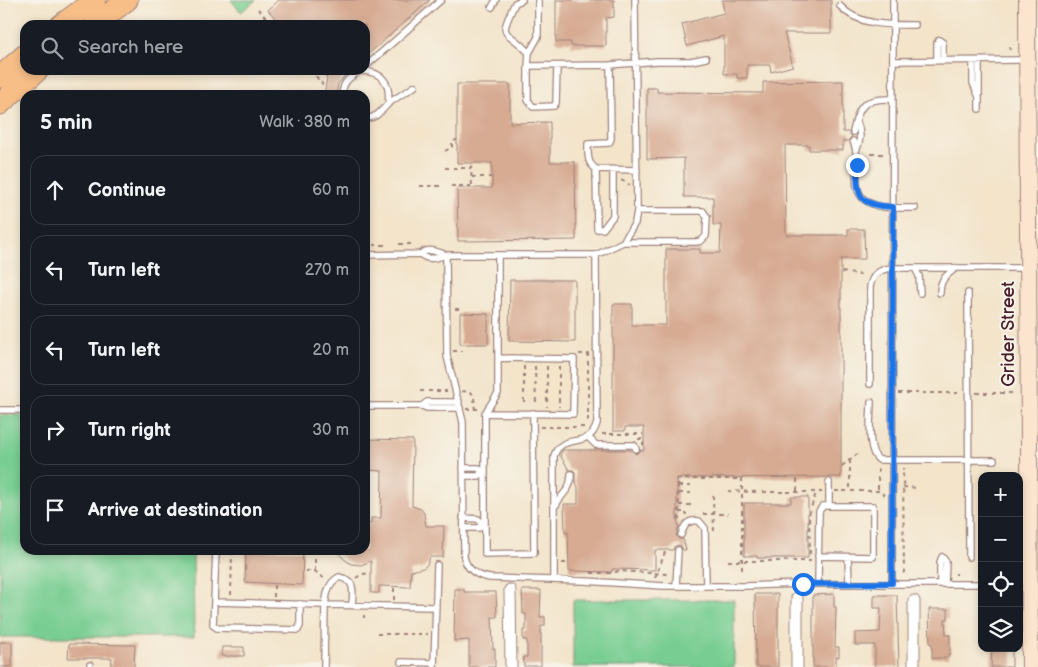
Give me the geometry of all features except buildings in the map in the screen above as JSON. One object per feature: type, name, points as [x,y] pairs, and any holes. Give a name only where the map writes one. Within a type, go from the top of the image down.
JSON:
[{"type":"highway","points":[[68,20],[95,0]]},
{"type":"highway","points":[[101,20],[127,0]]},
{"type":"highway","points":[[0,77],[20,59]]},
{"type":"highway","points":[[0,104],[32,75]]},
{"type":"street","name":"Grider Street","points":[[1027,0],[1033,60],[1027,392],[1033,523],[1024,584],[1030,667]]},
{"type":"street","points":[[510,590],[511,667]]},
{"type":"street","points":[[797,598],[797,667]]},
{"type":"street","points":[[914,601],[914,667]]},
{"type":"lane","points":[[370,62],[441,0]]},
{"type":"lane","points":[[492,7],[496,0]]},
{"type":"lane","points":[[522,0],[515,3],[504,28],[506,34],[529,53]]},
{"type":"lane","points":[[538,0],[538,37],[529,53],[528,66],[528,100],[533,107],[549,107],[554,106],[556,103],[556,66]]},
{"type":"lane","points":[[623,242],[635,223],[637,211],[635,0]]},
{"type":"lane","points":[[892,583],[893,0]]},
{"type":"lane","points":[[840,6],[844,11],[858,18],[893,25],[916,25]]},
{"type":"lane","points":[[940,40],[937,43],[940,60]]},
{"type":"lane","points":[[528,66],[610,65],[636,62],[691,61],[706,58]]},
{"type":"lane","points":[[976,60],[973,82],[979,99],[979,110]]},
{"type":"lane","points":[[893,61],[1033,60]]},
{"type":"lane","points":[[610,65],[611,140],[609,143],[588,144],[590,164],[596,169],[636,170]]},
{"type":"lane","points":[[370,71],[380,76],[387,84],[388,104]]},
{"type":"lane","points":[[343,90],[343,86],[352,75]]},
{"type":"lane","points":[[370,117],[380,114],[388,104],[415,86]]},
{"type":"lane","points":[[853,132],[860,110],[867,102],[880,98],[893,99]]},
{"type":"lane","points":[[856,151],[860,142],[860,130],[857,122]]},
{"type":"lane","points":[[853,141],[856,151],[857,185],[864,200],[870,204],[915,208]]},
{"type":"lane","points":[[596,169],[597,230],[603,228],[613,216],[613,170]]},
{"type":"lane","points":[[370,255],[420,254],[425,258],[446,255],[596,255],[623,242],[696,242],[701,241],[706,236],[707,217],[703,211],[637,211]]},
{"type":"lane","points":[[446,255],[447,356],[462,407],[463,422],[463,518],[466,563],[478,575],[490,578],[676,586],[892,583],[978,584]]},
{"type":"lane","points":[[554,580],[555,453],[564,443],[580,441],[588,437],[593,432],[597,423],[596,255]]},
{"type":"lane","points":[[498,256],[498,393],[482,411],[485,554],[534,553],[534,410]]},
{"type":"lane","points":[[870,384],[871,281],[878,272],[892,268],[1028,268]]},
{"type":"lane","points":[[915,268],[919,276],[920,293]]},
{"type":"lane","points":[[940,293],[940,284],[943,278],[956,268]]},
{"type":"lane","points":[[968,293],[969,557]]},
{"type":"lane","points":[[482,411],[534,410],[573,414],[574,359],[498,358]]},
{"type":"lane","points":[[370,406],[422,406],[426,402],[462,407]]},
{"type":"lane","points":[[870,402],[871,447],[879,460],[994,460]]},
{"type":"lane","points":[[0,410],[20,410]]},
{"type":"lane","points":[[588,437],[596,445],[632,445],[636,449]]},
{"type":"lane","points":[[571,441],[571,449]]},
{"type":"lane","points":[[463,468],[478,468],[483,471]]},
{"type":"lane","points":[[464,476],[479,476],[483,471]]},
{"type":"lane","points":[[555,507],[559,498],[571,483],[571,474]]},
{"type":"lane","points":[[829,482],[829,506]]},
{"type":"lane","points":[[817,559],[848,556],[873,557],[873,506],[823,506],[819,511],[817,559],[818,584]]},
{"type":"lane","points":[[463,518],[478,519],[484,523]]},
{"type":"lane","points":[[682,535],[684,525],[690,521],[699,521],[705,528],[706,586]]},
{"type":"lane","points":[[464,528],[479,528],[484,523]]},
{"type":"lane","points":[[676,586],[678,550]]},
{"type":"lane","points":[[216,555],[213,625],[217,628],[298,630],[300,626],[300,604]]},
{"type":"lane","points":[[848,556],[849,584]]},
{"type":"lane","points":[[942,557],[946,562],[943,584]]},
{"type":"lane","points":[[401,662],[434,665],[437,565]]},
{"type":"lane","points":[[324,667],[325,604],[331,581],[339,577],[348,579],[352,584],[352,605]]},
{"type":"lane","points":[[214,602],[436,607]]},
{"type":"path","points":[[258,9],[268,20]]},
{"type":"path","points":[[315,75],[323,84]]},
{"type":"path","points":[[444,151],[452,147],[452,140],[457,140]]},
{"type":"path","points":[[871,154],[886,154]]},
{"type":"path","points":[[445,168],[472,166],[472,186],[451,186]]},
{"type":"path","points":[[472,177],[491,177]]},
{"type":"path","points":[[616,180],[628,182],[631,189]]},
{"type":"path","points":[[420,186],[440,186]]},
{"type":"path","points":[[373,244],[388,244]]},
{"type":"path","points":[[399,244],[414,244]]},
{"type":"path","points":[[842,272],[861,276]]},
{"type":"path","points":[[450,309],[462,309]]},
{"type":"path","points":[[451,351],[463,351]]},
{"type":"path","points":[[538,427],[588,427],[588,354],[578,354]]},
{"type":"path","points":[[559,365],[559,407]]},
{"type":"path","points":[[524,366],[524,407]]},
{"type":"path","points":[[534,410],[535,366]]},
{"type":"path","points":[[547,366],[547,407]]},
{"type":"path","points":[[420,391],[447,391]]},
{"type":"path","points":[[462,391],[471,392],[474,396],[475,414]]},
{"type":"path","points":[[895,393],[1027,392]]},
{"type":"path","points":[[462,407],[482,411]]},
{"type":"path","points":[[602,434],[643,434]]},
{"type":"path","points":[[606,434],[606,439]]},
{"type":"path","points":[[842,466],[860,452]]},
{"type":"path","points":[[850,460],[850,491]]},
{"type":"path","points":[[903,467],[903,572]]},
{"type":"path","points":[[838,492],[879,491],[878,469]]},
{"type":"path","points":[[679,520],[678,479],[742,479],[742,571]]},
{"type":"path","points":[[797,479],[797,493]]},
{"type":"path","points":[[678,486],[694,486]]},
{"type":"path","points":[[878,487],[883,487]]},
{"type":"path","points":[[904,487],[917,488]]},
{"type":"path","points":[[763,492],[782,490],[797,493],[821,492]]},
{"type":"path","points":[[728,491],[757,492]]},
{"type":"path","points":[[678,493],[694,493]]},
{"type":"path","points":[[678,505],[694,505]]},
{"type":"path","points":[[679,512],[686,512],[686,514]]},
{"type":"path","points":[[700,514],[728,514]]},
{"type":"path","points":[[657,574],[665,552]]},
{"type":"path","points":[[231,596],[232,555]]},
{"type":"path","points":[[315,555],[315,571]]},
{"type":"path","points":[[728,561],[817,559]]},
{"type":"path","points":[[560,563],[568,563]]},
{"type":"path","points":[[306,571],[315,571],[326,580]]},
{"type":"path","points":[[586,573],[612,573],[619,571],[668,574]]},
{"type":"path","points":[[356,578],[362,574],[370,573]]},
{"type":"path","points":[[274,584],[274,597]]},
{"type":"path","points":[[394,588],[394,600]]},
{"type":"path","points":[[377,634],[435,634]]},
{"type":"green space","points":[[231,0],[256,0],[241,12]]},
{"type":"green space","points":[[0,415],[20,415],[20,555],[193,555],[194,637],[0,637]]},
{"type":"green space","points":[[573,600],[734,600],[734,667],[573,667]]},
{"type":"route","points":[[803,584],[892,583],[891,287],[893,207],[870,204],[864,200],[857,188],[857,165]]}]
